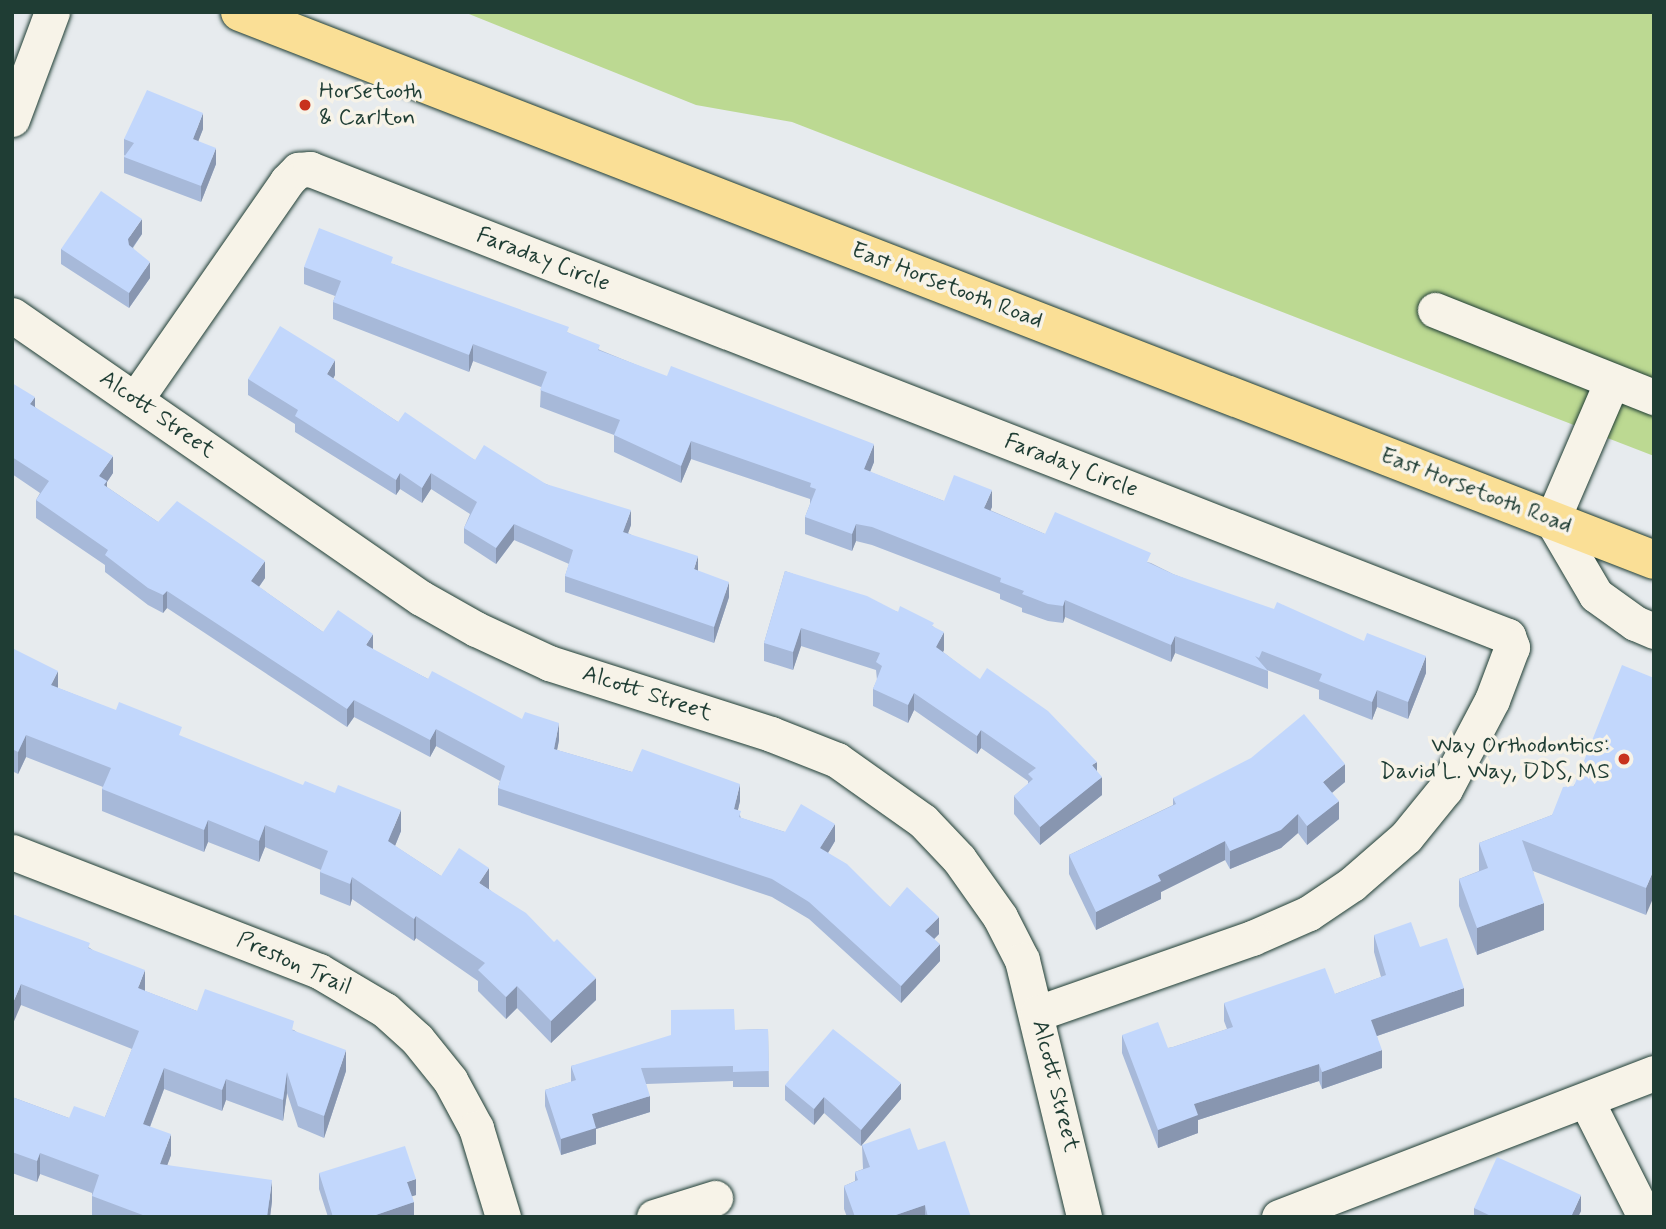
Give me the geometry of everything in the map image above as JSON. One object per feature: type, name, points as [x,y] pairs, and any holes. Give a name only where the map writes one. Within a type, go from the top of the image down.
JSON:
[{"type":"main road","name":"East Horsetooth Road","points":[[240,12],[1654,560]]},
{"type":"street","points":[[12,119],[52,12]]},
{"type":"street","name":"Faraday Circle","points":[[135,400],[287,181],[298,170],[310,169],[1508,636],[1512,647],[1492,700],[1445,789],[1406,836],[1352,884],[1308,912],[1252,938],[1038,1013]]},
{"type":"street","points":[[1435,310],[1654,397]]},
{"type":"street","name":"Alcott Street","points":[[12,315],[421,598],[476,629],[549,663],[771,734],[837,760],[874,782],[923,821],[950,849],[1000,917],[1022,960],[1038,1013],[1084,1217]]},
{"type":"street","points":[[1612,381],[1552,520],[1596,595],[1634,623],[1654,631]]},
{"type":"street","name":"Preston Trail","points":[[12,852],[320,971],[385,1010],[417,1039],[450,1080],[475,1128],[503,1217]]},
{"type":"street","points":[[1279,1217],[1654,1073]]},
{"type":"street","points":[[1586,1100],[1645,1217]]},
{"type":"street","points":[[654,1217],[715,1198]]},
{"type":"green space","points":[[464,12],[1654,12],[1654,456],[792,122],[696,105]]},
{"type":"building","points":[[147,90],[203,113],[193,139],[216,148],[201,186],[124,157],[134,143],[124,139]]},
{"type":"building","points":[[101,191],[142,219],[128,239],[129,245],[150,262],[129,293],[61,249]]},
{"type":"building","points":[[319,228],[393,257],[391,263],[569,327],[567,332],[600,345],[598,350],[667,376],[671,366],[874,444],[864,469],[944,501],[954,475],[992,490],[984,508],[1045,534],[1055,512],[1151,553],[1147,562],[1173,574],[1274,609],[1277,602],[1364,641],[1367,633],[1426,656],[1408,702],[1377,690],[1372,702],[1319,681],[1322,674],[1262,651],[1259,658],[1255,656],[1268,671],[1175,636],[1171,645],[1065,600],[1063,606],[1048,604],[1022,594],[1024,591],[1000,582],[1001,578],[872,527],[856,524],[852,534],[805,517],[816,489],[810,487],[811,483],[691,441],[681,466],[614,435],[620,420],[540,390],[547,372],[473,344],[469,355],[333,302],[341,281],[304,267]]},
{"type":"building","points":[[280,326],[335,360],[327,374],[398,422],[405,412],[475,460],[484,445],[546,484],[631,510],[623,532],[698,556],[694,569],[729,582],[714,627],[565,576],[573,550],[514,524],[496,548],[464,528],[477,502],[431,473],[422,488],[400,473],[396,480],[295,416],[298,410],[248,379]]},
{"type":"building","points":[[12,383],[35,397],[30,404],[113,456],[99,476],[107,481],[104,485],[158,522],[177,501],[265,561],[251,581],[323,632],[338,610],[373,634],[366,645],[428,679],[432,671],[522,719],[525,712],[559,723],[554,749],[632,772],[642,749],[740,784],[734,809],[741,811],[739,817],[785,832],[801,804],[835,824],[820,848],[847,864],[890,907],[907,887],[939,917],[925,931],[940,944],[901,986],[809,902],[772,879],[498,788],[505,766],[436,729],[430,740],[354,700],[347,709],[167,591],[163,595],[148,588],[105,555],[108,550],[36,500],[49,481],[12,457]]},
{"type":"building","points":[[785,571],[867,596],[898,612],[900,606],[934,623],[932,626],[944,632],[936,647],[980,679],[987,668],[1048,711],[1097,762],[1092,765],[1102,777],[1040,827],[1014,796],[1033,779],[1028,774],[1036,768],[981,730],[977,736],[914,693],[908,705],[873,689],[882,666],[876,662],[880,653],[801,628],[793,652],[764,643]]},
{"type":"building","points":[[12,648],[58,671],[51,685],[116,710],[119,702],[182,727],[179,735],[303,785],[305,781],[335,793],[338,785],[401,810],[388,841],[441,876],[459,848],[489,868],[479,883],[526,913],[554,942],[557,939],[596,978],[551,1021],[517,986],[506,997],[478,970],[485,963],[416,916],[414,919],[352,877],[350,884],[320,872],[328,851],[265,825],[259,841],[208,820],[204,830],[102,789],[111,768],[26,735],[18,752],[12,749]]},
{"type":"building","points":[[1622,665],[1654,678],[1654,869],[1646,888],[1522,840],[1544,903],[1477,928],[1459,879],[1488,868],[1479,843],[1552,815],[1563,787],[1574,786]]},
{"type":"building","points":[[1304,714],[1345,764],[1323,782],[1339,801],[1307,826],[1298,814],[1281,830],[1230,851],[1225,841],[1158,875],[1161,881],[1096,912],[1069,855],[1176,804],[1173,798],[1251,758]]},
{"type":"building","points":[[12,914],[90,943],[88,948],[145,970],[138,988],[197,1011],[205,989],[294,1021],[292,1030],[346,1050],[324,1116],[298,1106],[287,1072],[283,1100],[226,1079],[222,1090],[164,1068],[143,1124],[171,1134],[160,1164],[272,1180],[267,1217],[148,1217],[92,1196],[99,1175],[40,1153],[37,1161],[12,1152],[12,1097],[69,1118],[74,1106],[105,1117],[139,1031],[21,984],[12,1005]]},
{"type":"building","points":[[1411,922],[1420,947],[1447,938],[1464,988],[1371,1020],[1382,1050],[1322,1072],[1319,1064],[1194,1104],[1198,1115],[1158,1130],[1122,1035],[1158,1022],[1168,1048],[1173,1047],[1233,1027],[1224,1003],[1325,968],[1335,994],[1386,975],[1374,935]]},
{"type":"building","points":[[734,1009],[735,1030],[768,1029],[769,1071],[733,1072],[733,1066],[641,1068],[650,1096],[592,1114],[596,1128],[561,1139],[545,1090],[576,1080],[571,1066],[671,1035],[671,1010]]},
{"type":"building","points":[[833,1029],[901,1083],[861,1130],[824,1097],[814,1109],[785,1085]]},
{"type":"building","points":[[910,1128],[918,1150],[945,1141],[971,1217],[928,1217],[925,1205],[890,1217],[855,1217],[844,1186],[858,1180],[855,1172],[870,1167],[862,1145]]},
{"type":"building","points":[[405,1146],[416,1179],[407,1182],[414,1202],[370,1217],[333,1217],[319,1173]]},
{"type":"building","points":[[1497,1157],[1581,1195],[1571,1217],[1493,1217],[1474,1208]]},
{"type":"place","name":"Horsetooth & Carlton","points":[[305,105]]},
{"type":"place","name":"Way Orthodontics: David L. Way, DDS, MS","points":[[1624,759]]}]
